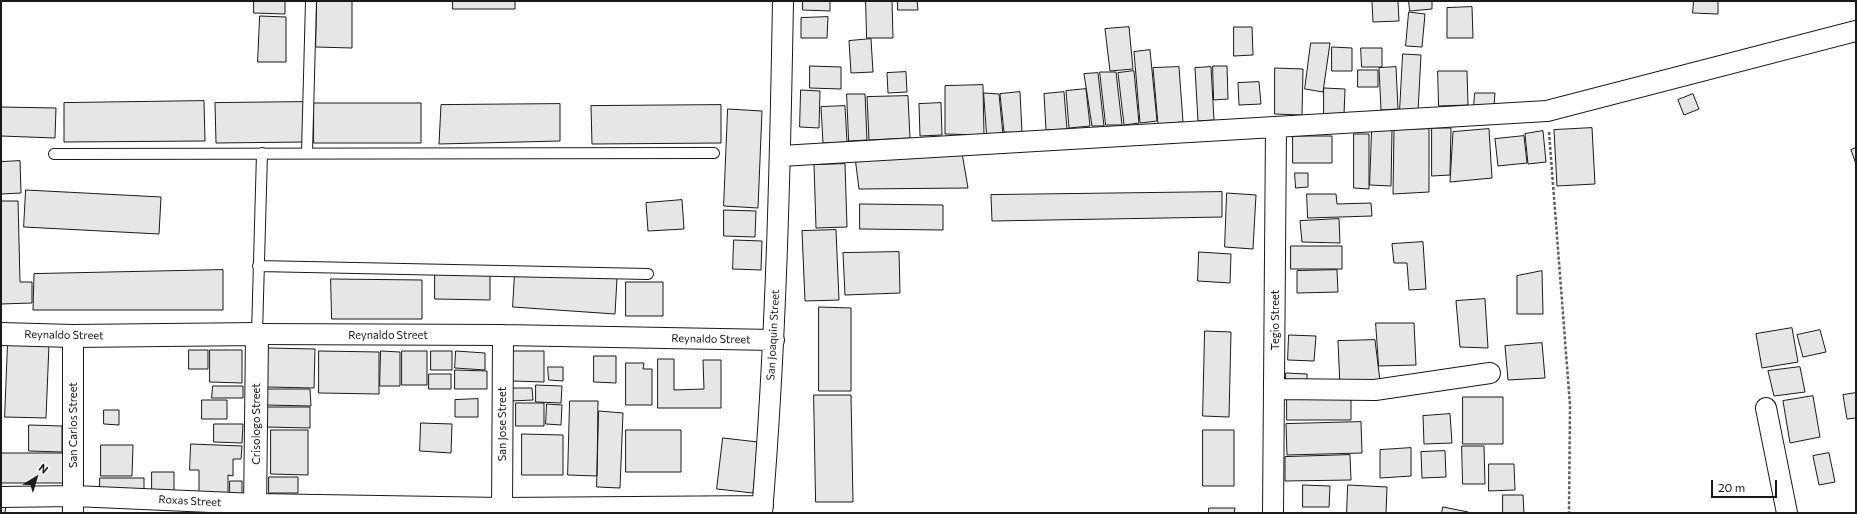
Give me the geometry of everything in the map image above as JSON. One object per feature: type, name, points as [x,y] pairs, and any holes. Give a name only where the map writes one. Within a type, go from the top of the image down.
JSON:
[{"type":"street","name":"San Joaquin Street","points":[[762,509],[774,340],[783,1]]},
{"type":"street","points":[[780,156],[1547,111],[1856,30]]},
{"type":"street","name":"Tegio Street","points":[[1273,513],[1276,127]]},
{"type":"street","name":"Reynaldo Street","points":[[1,334],[73,336],[256,334],[774,340]]},
{"type":"street","name":"Crisologo Street","points":[[255,508],[256,334]]},
{"type":"street","name":"San Carlos Street","points":[[73,336],[74,504]]},
{"type":"street","name":"San Jose Street","points":[[502,511],[503,336]]},
{"type":"street","points":[[1275,389],[1375,390],[1490,373]]},
{"type":"street","points":[[1766,408],[1787,513]]},
{"type":"street","name":"Roxas Street","points":[[1,497],[74,504],[255,508],[502,511],[762,509]]},
{"type":"lane","points":[[307,152],[311,1]]},
{"type":"lane","points":[[256,334],[262,152]]},
{"type":"lane","points":[[54,154],[262,152],[714,153]]},
{"type":"lane","points":[[258,266],[648,274]]},
{"type":"path","points":[[1547,111],[1570,405],[1569,513]]},
{"type":"building","points":[[254,1],[285,1],[285,14],[254,13]]},
{"type":"building","points":[[317,1],[352,1],[352,48],[316,47]]},
{"type":"building","points":[[453,1],[515,1],[515,9],[453,9]]},
{"type":"building","points":[[803,1],[830,1],[830,11],[803,10]]},
{"type":"building","points":[[866,1],[892,1],[893,38],[867,38]]},
{"type":"building","points":[[898,1],[917,1],[918,10],[898,10]]},
{"type":"building","points":[[1398,1],[1399,21],[1373,22],[1372,2]]},
{"type":"building","points":[[1409,1],[1432,1],[1432,9],[1410,11]]},
{"type":"building","points":[[1694,1],[1718,1],[1718,14],[1693,13]]},
{"type":"building","points":[[1472,7],[1473,38],[1447,38],[1447,8]]},
{"type":"building","points":[[1409,12],[1425,14],[1422,47],[1406,46]]},
{"type":"building","points":[[260,16],[286,17],[286,62],[258,62]]},
{"type":"building","points":[[828,17],[827,38],[801,38],[801,18]]},
{"type":"building","points":[[1129,27],[1133,69],[1110,71],[1105,29]]},
{"type":"building","points":[[1234,27],[1252,27],[1253,55],[1234,56]]},
{"type":"building","points":[[871,39],[873,72],[851,73],[849,41]]},
{"type":"building","points":[[1311,43],[1330,43],[1323,92],[1305,89]]},
{"type":"building","points":[[1332,47],[1352,48],[1352,71],[1332,71]]},
{"type":"building","points":[[1361,48],[1382,48],[1382,67],[1362,67]]},
{"type":"building","points":[[1150,50],[1157,121],[1140,123],[1134,52]]},
{"type":"building","points":[[1403,54],[1421,55],[1418,111],[1400,110]]},
{"type":"building","points":[[810,66],[841,67],[841,89],[810,88]]},
{"type":"building","points":[[1213,66],[1227,66],[1228,99],[1214,100]]},
{"type":"building","points":[[1179,67],[1183,122],[1158,124],[1153,68]]},
{"type":"building","points":[[1211,67],[1214,120],[1198,121],[1195,68]]},
{"type":"building","points":[[1396,67],[1398,109],[1381,110],[1379,68]]},
{"type":"building","points":[[1275,68],[1303,69],[1302,115],[1275,114]]},
{"type":"building","points":[[1358,70],[1378,70],[1378,87],[1358,87]]},
{"type":"building","points":[[1134,71],[1139,123],[1124,125],[1118,73]]},
{"type":"building","points":[[1438,71],[1467,71],[1468,105],[1439,106]]},
{"type":"building","points":[[906,72],[907,92],[888,93],[887,73]]},
{"type":"building","points":[[1100,72],[1116,72],[1122,125],[1106,125]]},
{"type":"building","points":[[1098,73],[1104,126],[1092,126],[1084,74]]},
{"type":"building","points":[[1259,82],[1261,104],[1239,105],[1238,83]]},
{"type":"building","points":[[983,85],[984,135],[945,134],[945,86]]},
{"type":"building","points":[[1324,88],[1345,89],[1344,115],[1324,115]]},
{"type":"building","points":[[1086,89],[1090,126],[1069,128],[1066,91]]},
{"type":"building","points":[[801,90],[820,91],[819,128],[800,127]]},
{"type":"building","points":[[1020,92],[1022,133],[1004,132],[1000,94]]},
{"type":"building","points":[[1064,92],[1067,129],[1046,130],[1044,94]]},
{"type":"building","points":[[984,93],[999,94],[1003,135],[987,135]]},
{"type":"building","points":[[1475,93],[1495,93],[1494,106],[1474,106]]},
{"type":"building","points":[[847,94],[865,94],[867,140],[849,141]]},
{"type":"building","points":[[1693,94],[1699,109],[1684,115],[1678,100]]},
{"type":"building","points":[[908,96],[910,138],[869,140],[867,97]]},
{"type":"building","points":[[204,101],[205,141],[64,142],[64,103]]},
{"type":"building","points":[[304,102],[305,142],[216,143],[215,103]]},
{"type":"building","points":[[314,103],[421,103],[421,143],[314,143]]},
{"type":"building","points":[[941,103],[942,135],[920,136],[919,104]]},
{"type":"building","points":[[560,104],[560,141],[439,144],[441,105]]},
{"type":"building","points":[[721,105],[721,143],[592,144],[591,106]]},
{"type":"building","points":[[845,106],[847,142],[823,143],[821,107]]},
{"type":"building","points":[[1,107],[56,108],[55,138],[1,136]]},
{"type":"building","points":[[728,109],[762,111],[758,208],[724,206]]},
{"type":"building","points":[[1432,128],[1451,128],[1450,175],[1432,176]]},
{"type":"building","points":[[1592,128],[1595,184],[1557,186],[1554,130]]},
{"type":"building","points":[[1429,129],[1429,192],[1393,194],[1394,130]]},
{"type":"building","points":[[1489,129],[1492,178],[1450,182],[1453,132]]},
{"type":"building","points":[[1372,130],[1392,130],[1391,186],[1370,185]]},
{"type":"building","points":[[1543,131],[1546,162],[1528,164],[1525,134]]},
{"type":"building","points":[[1354,134],[1369,134],[1369,189],[1354,188]]},
{"type":"building","points":[[1293,136],[1332,136],[1332,163],[1293,163]]},
{"type":"building","points":[[1524,136],[1527,163],[1498,166],[1495,139]]},
{"type":"building","points":[[1856,148],[1856,164],[1851,150]]},
{"type":"building","points":[[962,153],[968,188],[859,189],[855,157]]},
{"type":"building","points":[[20,161],[21,193],[1,194],[1,162]]},
{"type":"building","points":[[845,164],[847,227],[816,228],[814,165]]},
{"type":"building","points":[[1295,173],[1308,173],[1308,187],[1296,188]]},
{"type":"building","points":[[26,190],[161,197],[159,234],[24,227]]},
{"type":"building","points":[[1222,192],[1222,217],[992,221],[991,195]]},
{"type":"building","points":[[1227,193],[1256,195],[1253,249],[1225,247]]},
{"type":"building","points":[[1307,194],[1336,194],[1337,204],[1371,203],[1372,216],[1308,218]]},
{"type":"building","points":[[682,200],[684,229],[648,231],[646,203]]},
{"type":"building","points":[[1,201],[18,201],[20,282],[32,282],[32,303],[1,304]]},
{"type":"building","points":[[860,204],[943,205],[943,230],[860,229]]},
{"type":"building","points":[[724,210],[756,211],[755,237],[724,236]]},
{"type":"building","points":[[1339,219],[1340,243],[1302,242],[1300,221]]},
{"type":"building","points":[[836,230],[839,300],[805,301],[802,231]]},
{"type":"building","points":[[734,240],[762,241],[761,270],[733,269]]},
{"type":"building","points":[[1423,242],[1426,289],[1409,290],[1407,263],[1394,263],[1392,244]]},
{"type":"building","points":[[1291,246],[1342,246],[1342,269],[1291,269]]},
{"type":"building","points":[[899,252],[900,293],[845,295],[843,253]]},
{"type":"building","points":[[1199,252],[1231,254],[1230,283],[1198,281]]},
{"type":"building","points":[[223,270],[223,310],[33,310],[34,274]]},
{"type":"building","points":[[1337,270],[1338,292],[1297,293],[1297,271]]},
{"type":"building","points":[[1542,271],[1543,314],[1517,314],[1517,276]]},
{"type":"building","points":[[435,272],[490,273],[490,300],[435,299]]},
{"type":"building","points":[[515,272],[617,278],[615,314],[513,307]]},
{"type":"building","points":[[331,279],[422,280],[422,319],[332,319]]},
{"type":"building","points":[[626,282],[663,282],[663,316],[626,316]]},
{"type":"building","points":[[1485,299],[1488,348],[1460,347],[1456,301]]},
{"type":"building","points":[[819,307],[851,308],[851,391],[819,391]]},
{"type":"building","points":[[1376,323],[1414,323],[1416,365],[1379,366]]},
{"type":"building","points":[[1792,328],[1798,362],[1762,368],[1756,334]]},
{"type":"building","points":[[1820,330],[1826,352],[1803,357],[1797,335]]},
{"type":"building","points":[[1205,331],[1231,332],[1229,417],[1203,416]]},
{"type":"building","points":[[1289,335],[1316,336],[1314,361],[1288,360]]},
{"type":"building","points":[[1375,340],[1380,381],[1340,387],[1338,341]]},
{"type":"building","points":[[8,342],[49,344],[46,418],[5,417]]},
{"type":"building","points":[[1542,343],[1545,378],[1508,380],[1505,346]]},
{"type":"building","points":[[268,348],[315,349],[314,388],[267,387]]},
{"type":"building","points":[[189,350],[208,350],[208,369],[189,369]]},
{"type":"building","points":[[210,350],[242,350],[242,383],[210,382]]},
{"type":"building","points":[[319,351],[379,352],[379,394],[319,393]]},
{"type":"building","points":[[381,351],[400,352],[400,386],[380,386]]},
{"type":"building","points":[[402,351],[427,351],[427,385],[402,385]]},
{"type":"building","points":[[431,351],[452,351],[452,370],[431,370]]},
{"type":"building","points":[[456,351],[485,353],[485,370],[455,368]]},
{"type":"building","points":[[512,351],[544,351],[544,382],[512,381]]},
{"type":"building","points":[[594,356],[616,356],[616,383],[594,382]]},
{"type":"building","points":[[658,359],[674,359],[674,390],[704,389],[703,360],[721,360],[721,408],[658,408]]},
{"type":"building","points":[[626,363],[644,363],[643,369],[652,369],[652,405],[626,405]]},
{"type":"building","points":[[548,367],[563,367],[563,381],[549,380]]},
{"type":"building","points":[[1800,367],[1805,392],[1774,396],[1768,371]]},
{"type":"building","points":[[455,370],[487,371],[487,389],[455,389]]},
{"type":"building","points":[[1286,373],[1307,374],[1307,386],[1286,385]]},
{"type":"building","points":[[429,374],[451,374],[451,389],[429,389]]},
{"type":"building","points":[[536,385],[562,386],[561,403],[536,402]]},
{"type":"building","points":[[213,386],[243,386],[243,398],[212,398]]},
{"type":"building","points":[[510,388],[532,388],[533,400],[511,401]]},
{"type":"building","points":[[266,389],[310,389],[311,406],[266,405]]},
{"type":"building","points":[[1856,393],[1856,418],[1847,419],[1843,395]]},
{"type":"building","points":[[814,395],[851,395],[853,502],[816,502]]},
{"type":"building","points":[[1287,396],[1351,396],[1351,420],[1287,420]]},
{"type":"building","points":[[1813,396],[1820,437],[1790,443],[1783,401]]},
{"type":"building","points":[[1463,397],[1503,397],[1503,444],[1463,444]]},
{"type":"building","points":[[478,399],[478,417],[455,417],[455,400]]},
{"type":"building","points":[[202,400],[227,400],[227,419],[202,419]]},
{"type":"building","points":[[570,401],[598,401],[597,476],[568,475]]},
{"type":"building","points":[[516,403],[544,403],[544,426],[516,426]]},
{"type":"building","points":[[547,404],[562,405],[561,425],[546,424]]},
{"type":"building","points":[[267,407],[310,407],[310,428],[267,427]]},
{"type":"building","points":[[104,410],[119,410],[119,425],[104,424]]},
{"type":"building","points":[[599,411],[623,413],[620,488],[597,487]]},
{"type":"building","points":[[1450,414],[1452,443],[1424,444],[1423,416]]},
{"type":"building","points":[[1361,422],[1362,453],[1287,455],[1286,424]]},
{"type":"building","points":[[421,423],[452,424],[451,453],[420,451]]},
{"type":"building","points":[[214,424],[243,424],[242,443],[214,442]]},
{"type":"building","points":[[29,425],[62,426],[62,452],[29,451]]},
{"type":"building","points":[[271,430],[308,430],[308,475],[271,474]]},
{"type":"building","points":[[626,430],[681,430],[681,472],[626,472]]},
{"type":"building","points":[[1203,430],[1234,430],[1234,486],[1203,486]]},
{"type":"building","points":[[522,434],[563,435],[563,475],[522,475]]},
{"type":"building","points":[[723,438],[758,442],[753,493],[717,489]]},
{"type":"building","points":[[191,444],[242,446],[241,459],[233,459],[233,476],[228,475],[228,493],[199,492],[199,470],[190,470]]},
{"type":"building","points":[[101,445],[133,445],[132,476],[101,476]]},
{"type":"building","points":[[1462,446],[1484,446],[1485,484],[1463,484]]},
{"type":"building","points":[[1411,448],[1411,476],[1380,478],[1380,450]]},
{"type":"building","points":[[1445,451],[1446,477],[1422,478],[1421,452]]},
{"type":"building","points":[[1,453],[63,453],[63,483],[1,483]]},
{"type":"building","points":[[1829,453],[1835,482],[1819,485],[1813,456]]},
{"type":"building","points":[[1350,455],[1351,480],[1285,481],[1285,457]]},
{"type":"building","points":[[1489,464],[1514,464],[1515,490],[1489,491]]},
{"type":"building","points":[[152,472],[174,472],[174,493],[152,493]]},
{"type":"building","points":[[269,477],[298,477],[298,493],[269,493]]},
{"type":"building","points":[[100,478],[144,478],[144,494],[100,494]]},
{"type":"building","points":[[230,481],[242,481],[242,495],[230,494]]},
{"type":"building","points":[[1303,485],[1330,486],[1329,507],[1303,507]]},
{"type":"building","points":[[1348,485],[1387,487],[1386,513],[1347,513]]},
{"type":"building","points":[[1503,495],[1523,495],[1524,513],[1503,513]]},
{"type":"building","points":[[1,504],[6,505],[5,513],[1,513]]},
{"type":"building","points":[[1443,507],[1468,512],[1468,513],[1442,513]]},
{"type":"building","points":[[1209,508],[1235,508],[1234,513],[1209,513]]}]
